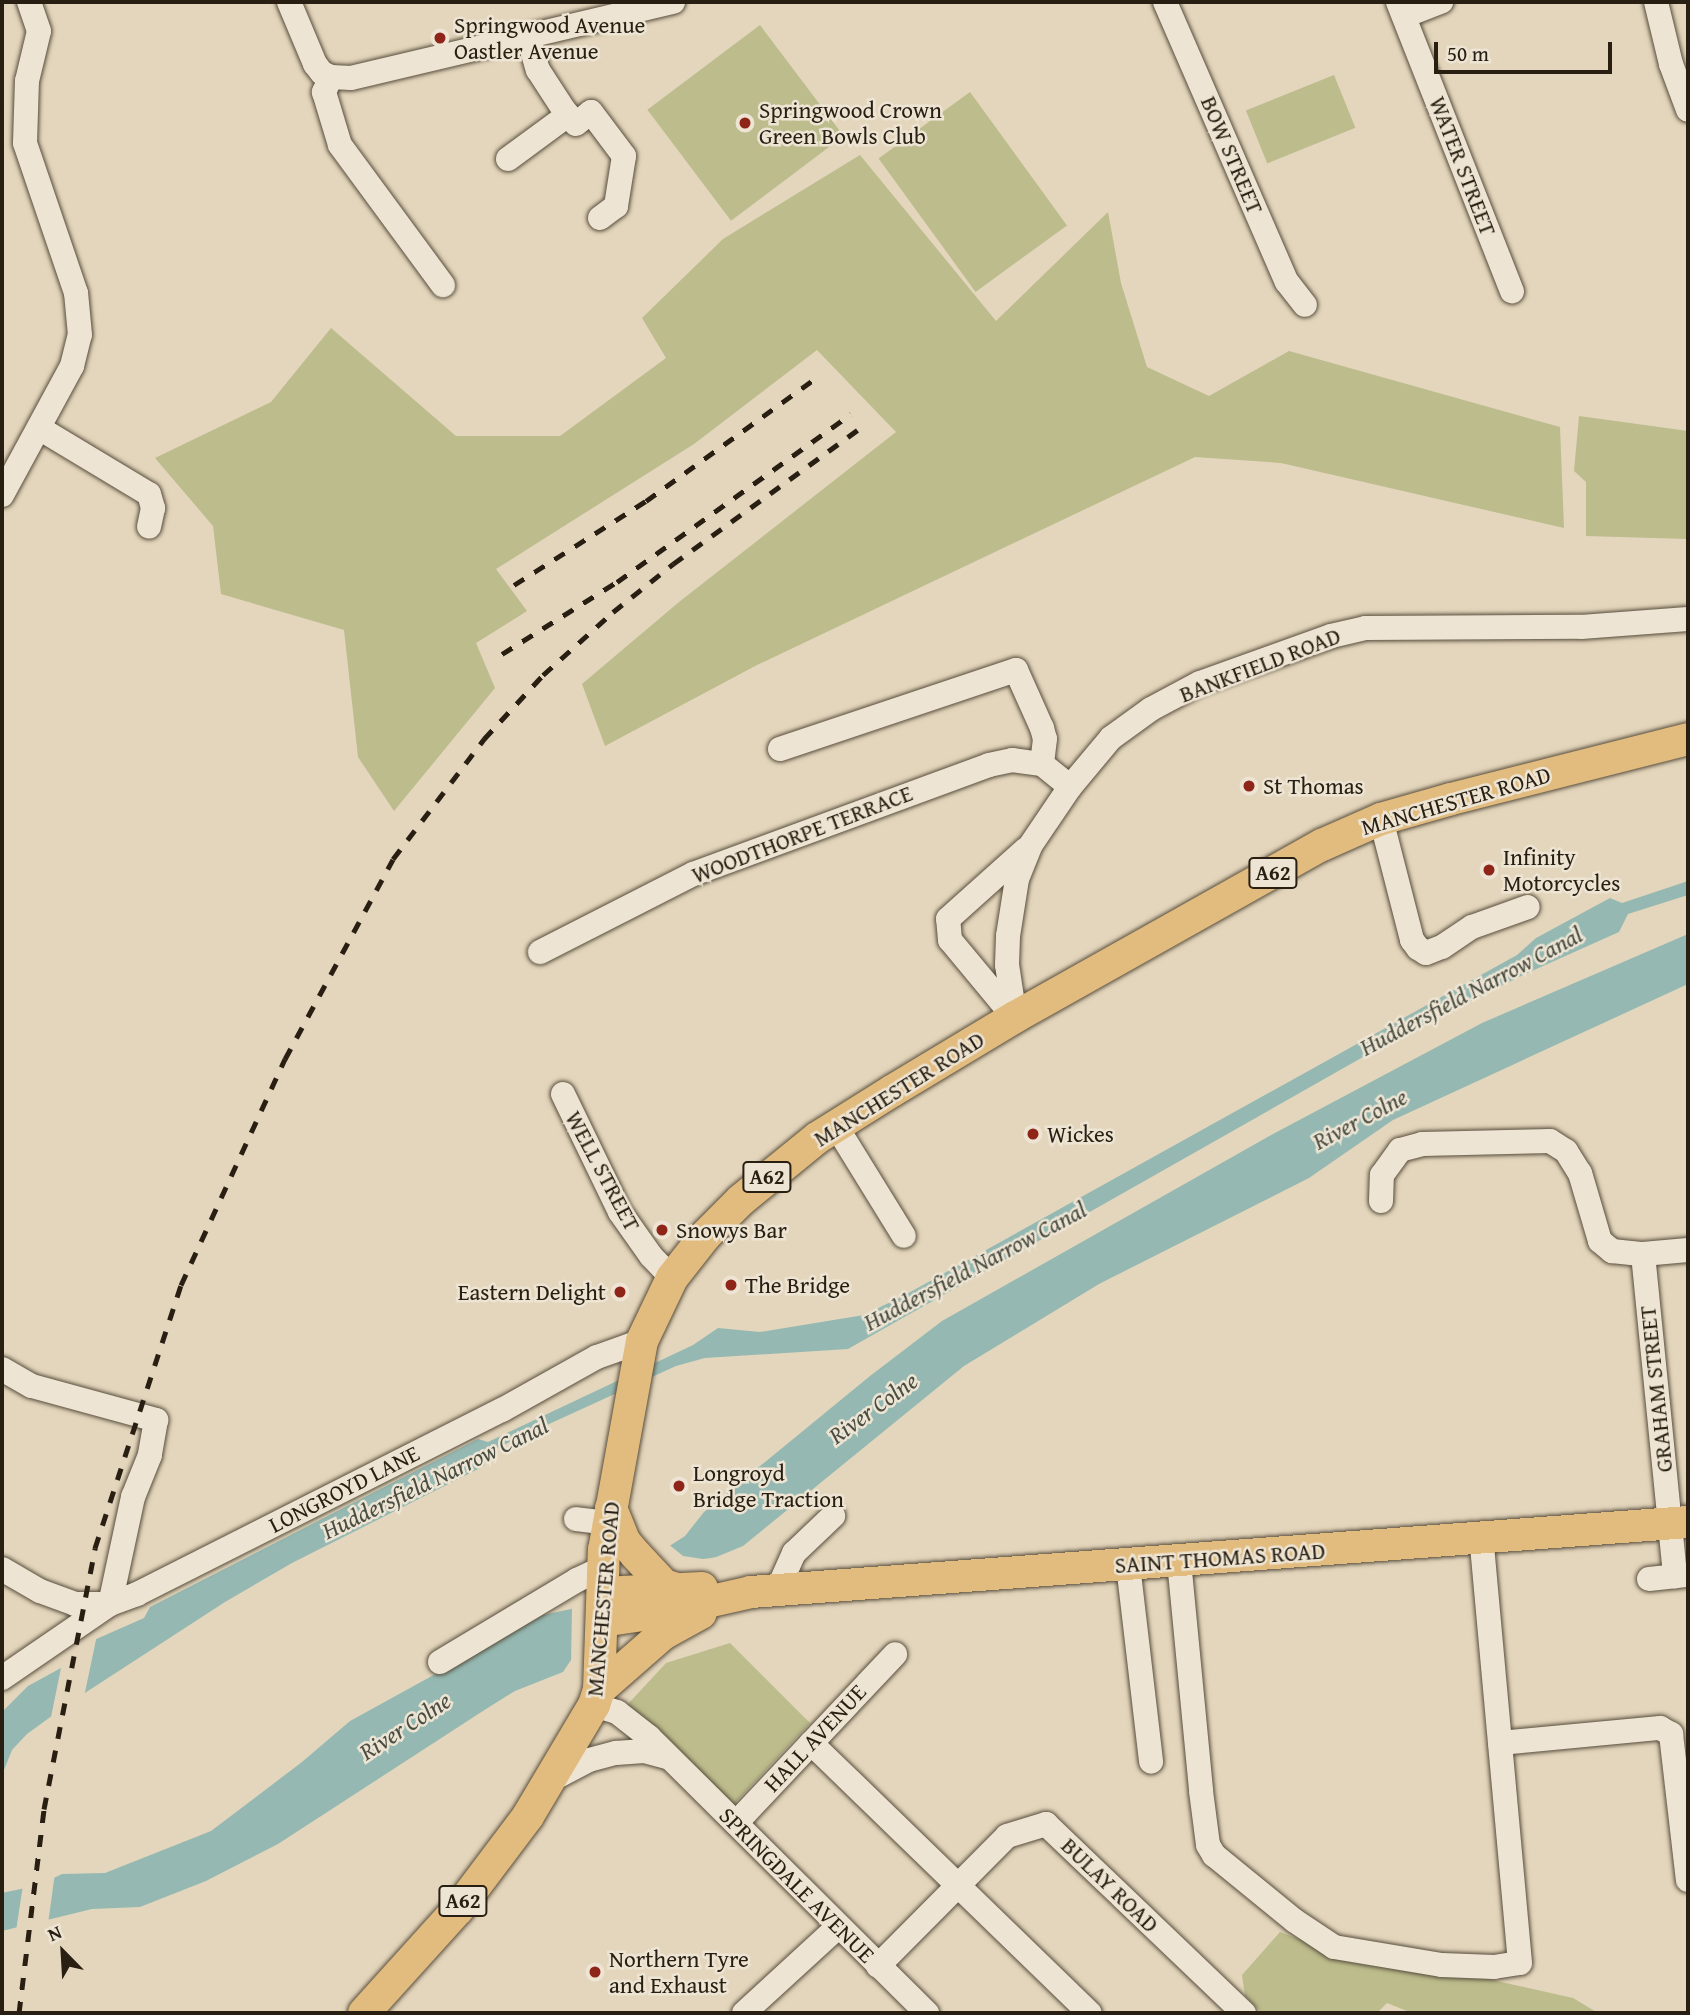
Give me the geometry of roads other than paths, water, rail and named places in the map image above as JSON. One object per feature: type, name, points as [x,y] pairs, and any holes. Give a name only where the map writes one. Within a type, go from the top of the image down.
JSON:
[{"type":"main road","name":"MANCHESTER ROAD","points":[[364,2013],[457,1909],[551,1780],[597,1698],[609,1515],[641,1347],[672,1278],[705,1236],[741,1200],[780,1166],[836,1126],[1015,1017],[1322,845],[1381,820],[1451,799],[1688,739]]},
{"type":"main road","points":[[609,1515],[625,1542],[664,1585],[680,1590]]},
{"type":"main road","name":"SAINT THOMAS ROAD","points":[[603,1601],[645,1615],[752,1594],[1679,1523]]},
{"type":"main road","name":"SAINT THOMAS ROAD","points":[[603,1601],[730,1586],[752,1594]]},
{"type":"main road","points":[[597,1698],[663,1634],[752,1594]]},
{"type":"street","points":[[2,495],[72,366],[80,335],[76,293],[25,143],[27,81],[39,31],[29,2]]},
{"type":"street","points":[[289,2],[315,64],[331,78],[351,78],[673,2]]},
{"type":"street","name":"BOW STREET","points":[[1165,2],[1287,282],[1304,306]]},
{"type":"street","points":[[1401,9],[1441,2]]},
{"type":"street","points":[[1656,2],[1671,64],[1688,110]]},
{"type":"street","name":"WATER STREET","points":[[1401,9],[1512,292]]},
{"type":"street","points":[[528,36],[538,70],[568,114],[576,124],[591,113],[624,156],[616,206],[600,218]]},
{"type":"street","points":[[331,78],[324,92],[340,145],[443,285]]},
{"type":"street","points":[[508,159],[568,114]]},
{"type":"street","points":[[39,428],[149,494],[153,508],[149,527]]},
{"type":"street","name":"BANKFIELD ROAD","points":[[1015,1017],[1007,965],[1008,936],[1017,879],[1030,846],[1070,786],[1111,738],[1151,709],[1200,683],[1331,636],[1365,628],[1581,627],[1688,619]]},
{"type":"street","points":[[780,749],[1016,670],[1042,728],[1045,739],[1042,764],[1070,786]]},
{"type":"street","name":"WOODTHORPE TERRACE","points":[[540,953],[684,878],[757,849],[989,765],[1012,760],[1042,764]]},
{"type":"street","points":[[1381,820],[1412,940],[1426,953],[1442,947],[1472,927],[1528,907]]},
{"type":"street","points":[[1015,1017],[950,940],[948,919],[1030,846]]},
{"type":"street","name":"WELL STREET","points":[[563,1094],[620,1212],[651,1256],[672,1278]]},
{"type":"street","points":[[836,1126],[904,1236]]},
{"type":"street","points":[[1381,1200],[1382,1175],[1401,1150],[1422,1144],[1550,1141],[1566,1151],[1580,1173],[1600,1241],[1612,1251],[1643,1254],[1688,1250]]},
{"type":"street","name":"GRAHAM STREET","points":[[1643,1254],[1679,1523],[1682,1576]]},
{"type":"street","name":"LONGROYD LANE","points":[[2,1569],[40,1591],[75,1604],[110,1604],[137,1594],[502,1410],[597,1357],[641,1347]]},
{"type":"street","points":[[2,1369],[33,1386],[156,1420],[150,1455],[133,1497],[110,1604],[2,1678]]},
{"type":"street","points":[[576,1519],[609,1515]]},
{"type":"street","points":[[752,1594],[833,1516]]},
{"type":"street","points":[[1179,1562],[1208,1845],[1214,1855],[1284,1913],[1334,1947],[1468,1968],[1520,1963],[1480,1538]]},
{"type":"street","points":[[1128,1565],[1151,1762]]},
{"type":"street","points":[[1649,1579],[1682,1576]]},
{"type":"street","points":[[440,1662],[578,1580],[603,1601]]},
{"type":"street","name":"HALL AVENUE","points":[[736,1823],[895,1654]]},
{"type":"street","name":"SPRINGDALE AVENUE","points":[[597,1698],[649,1737],[927,2013]]},
{"type":"street","points":[[1500,1743],[1660,1728],[1671,1734],[1688,1880]]},
{"type":"street","points":[[811,1743],[1090,2013]]},
{"type":"street","points":[[551,1780],[589,1760],[616,1753],[644,1751],[667,1757]]},
{"type":"street","name":"BULAY ROAD","points":[[878,1966],[1007,1836],[1046,1824],[1244,2013]]},
{"type":"street","points":[[744,2013],[838,1927]]},
{"type":"water","name":"Huddersfield Narrow Canal","points":[[1688,881],[1688,895],[1628,914],[1619,932],[1523,975],[1386,1044],[848,1349],[705,1358],[676,1366],[488,1452],[484,1466],[292,1563],[225,1602],[71,1702],[27,1734],[12,1750],[2,1775],[2,1712],[28,1686],[81,1657],[85,1644],[144,1618],[150,1607],[478,1439],[488,1442],[693,1345],[718,1328],[760,1332],[864,1315],[905,1295],[1517,955],[1536,938],[1610,898],[1622,903]]},
{"type":"water","name":"River Colne","points":[[1688,934],[1688,984],[1393,1120],[1309,1178],[1099,1284],[964,1366],[743,1546],[697,1565],[575,1654],[563,1672],[515,1691],[278,1844],[206,1881],[140,1907],[92,1909],[2,1931],[2,1893],[39,1885],[62,1874],[105,1873],[211,1831],[302,1762],[350,1721],[543,1615],[571,1609],[685,1536],[704,1512],[870,1376],[942,1321],[1273,1134],[1482,1023]]},
{"type":"railway","points":[[514,585],[646,501],[812,381]]},
{"type":"railway","points":[[502,654],[617,582],[851,414]]},
{"type":"railway","points":[[19,2013],[44,1809],[95,1548],[181,1285],[285,1059],[393,859],[484,739],[543,675],[613,612],[673,564],[863,426]]},
{"type":"place","name":"Springwood Avenue Oastler Avenue","points":[[440,38]]},
{"type":"place","name":"Springwood Crown Green Bowls Club","points":[[745,123]]},
{"type":"place","name":"St Thomas","points":[[1249,786]]},
{"type":"place","name":"Infinity Motorcycles","points":[[1489,870]]},
{"type":"place","name":"Wickes","points":[[1033,1134]]},
{"type":"place","name":"Snowys Bar","points":[[662,1230]]},
{"type":"place","name":"The Bridge","points":[[731,1285]]},
{"type":"place","name":"Eastern Delight","points":[[620,1292]]},
{"type":"place","name":"Longroyd Bridge Traction","points":[[679,1486]]},
{"type":"place","name":"Northern Tyre and Exhaust","points":[[595,1972]]}]
